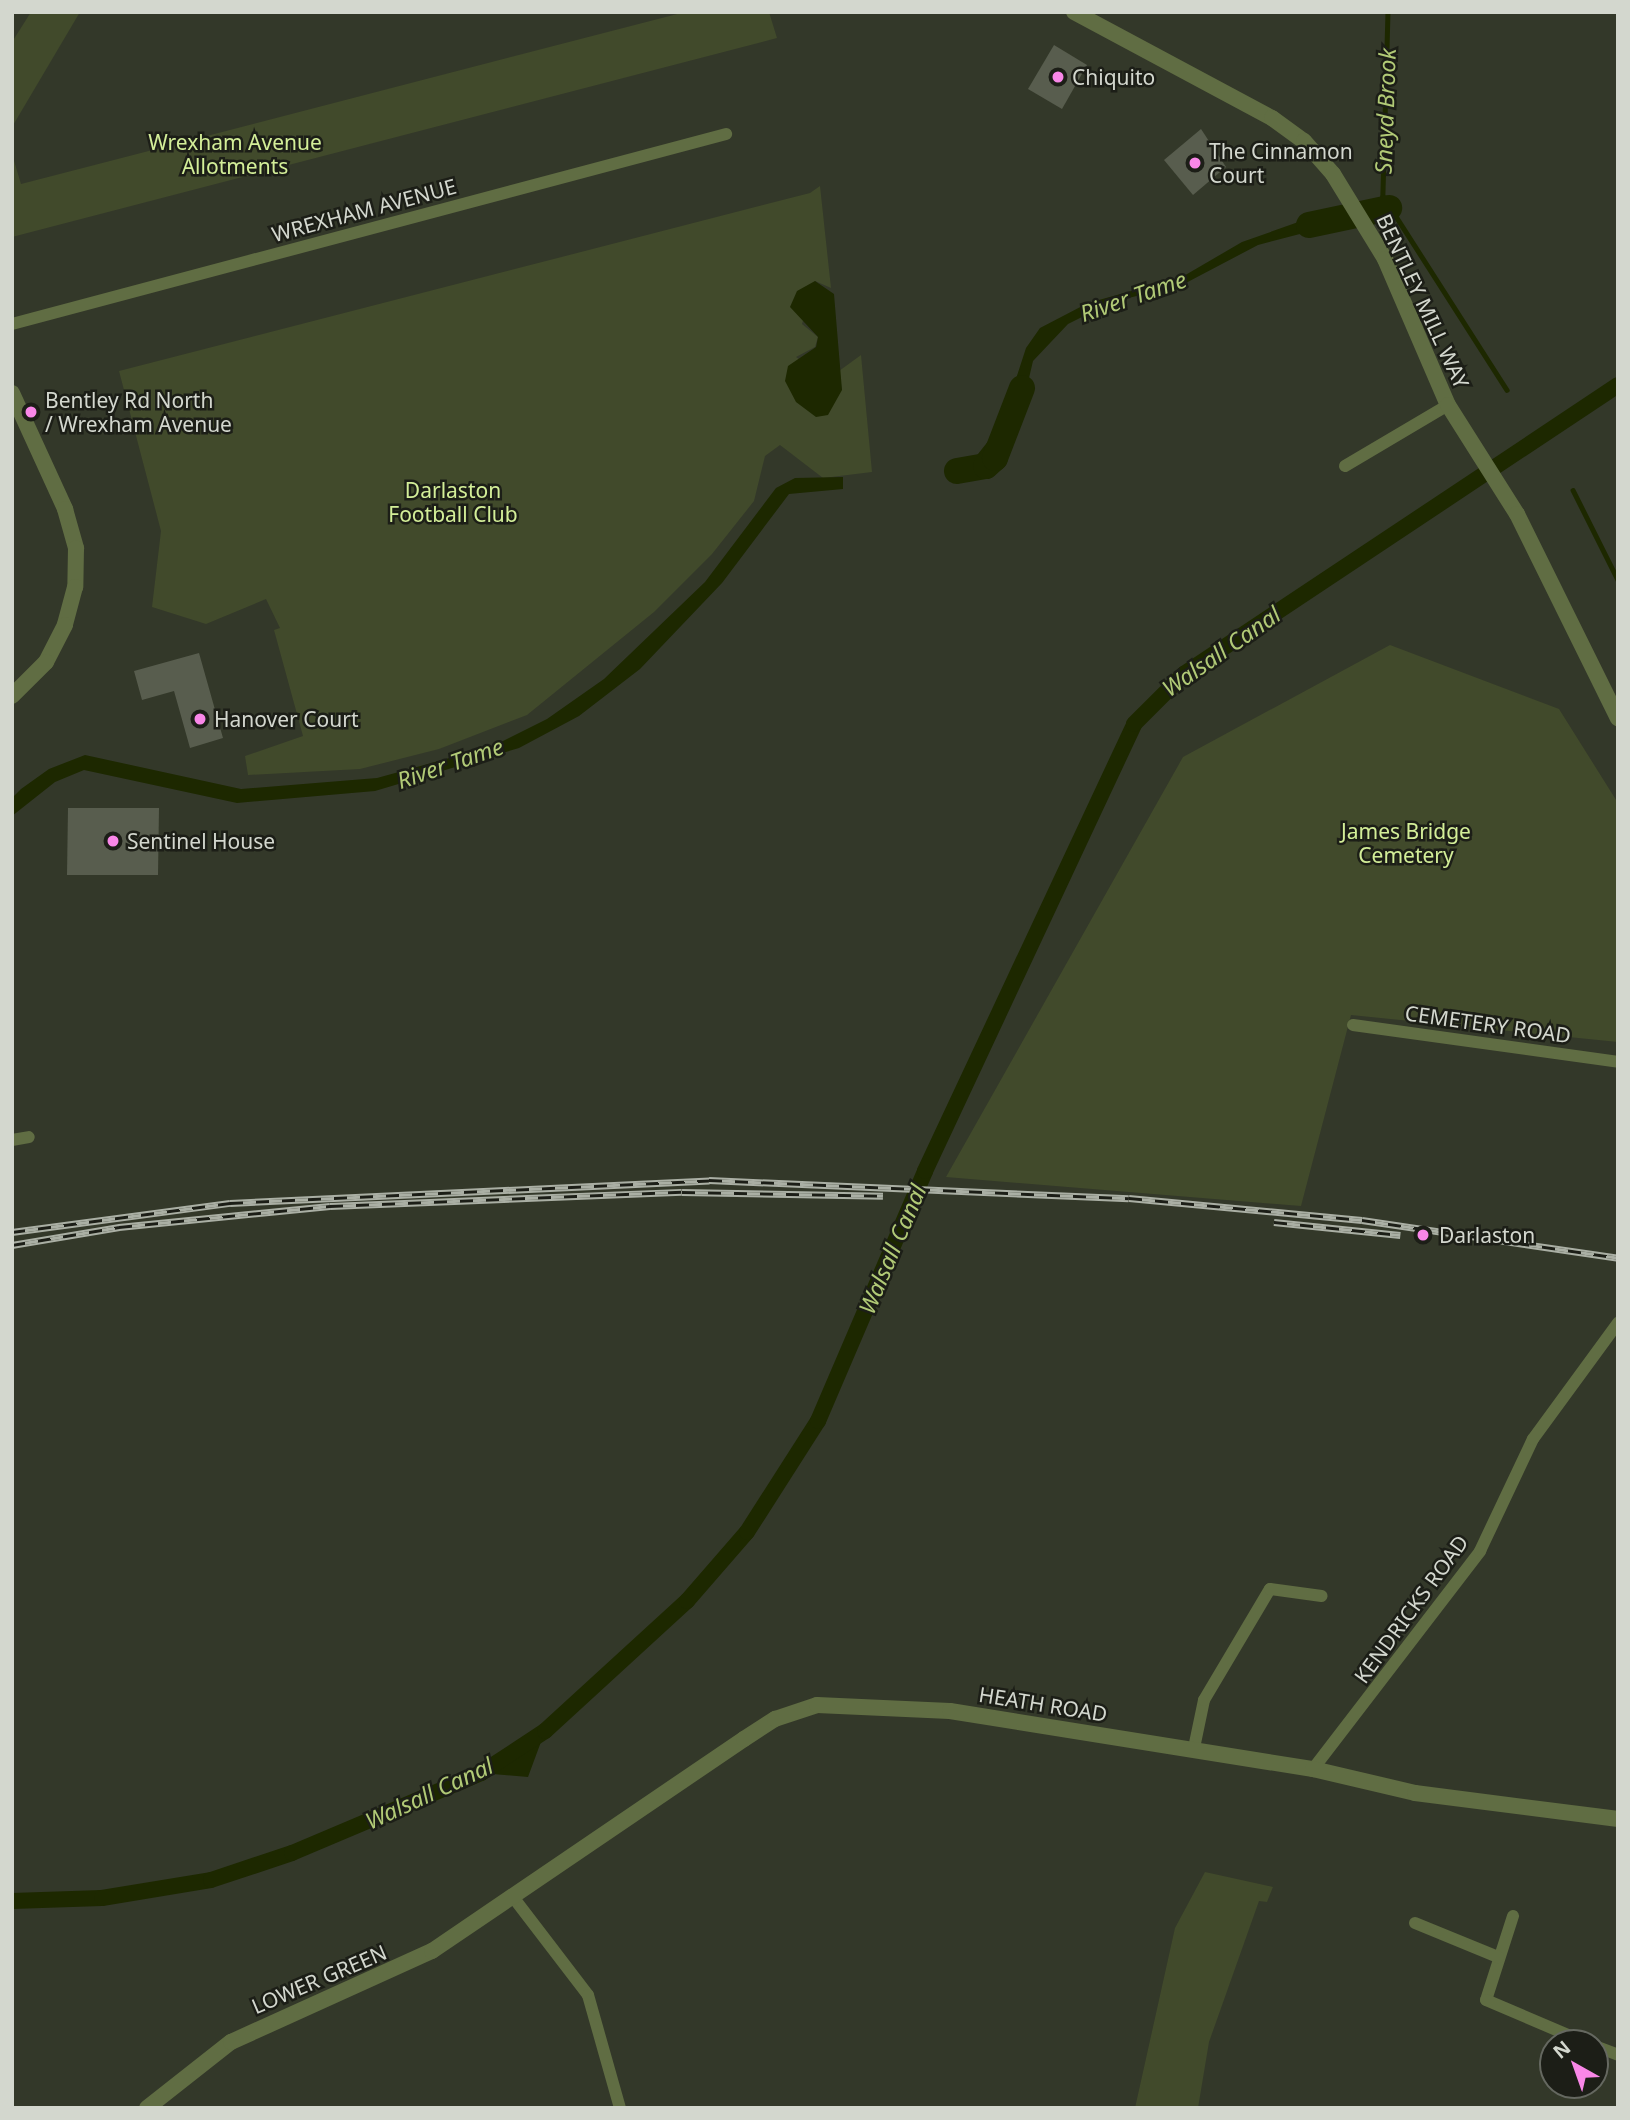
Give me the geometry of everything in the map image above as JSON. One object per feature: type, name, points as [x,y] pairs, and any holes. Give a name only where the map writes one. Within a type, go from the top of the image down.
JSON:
[{"type":"street","name":"BENTLEY MILL WAY","points":[[1074,12],[1272,118],[1311,148],[1364,221],[1448,405],[1517,514],[1618,718]]},
{"type":"street","name":"WREXHAM AVENUE","points":[[12,324],[726,134]]},
{"type":"street","points":[[12,393],[65,509],[76,548],[65,625],[46,662],[12,696]]},
{"type":"street","points":[[1345,466],[1448,405]]},
{"type":"street","name":"CEMETERY ROAD","points":[[1353,1025],[1618,1062]]},
{"type":"street","points":[[12,1140],[29,1137]]},
{"type":"street","name":"KENDRICKS ROAD","points":[[1313,1769],[1480,1551],[1533,1439],[1618,1323]]},
{"type":"street","points":[[1194,1748],[1204,1700],[1270,1588],[1322,1596]]},
{"type":"street","name":"HEATH ROAD","points":[[513,1897],[775,1719],[817,1705],[950,1711],[1194,1748],[1313,1769],[1415,1793],[1618,1819]]},
{"type":"street","points":[[513,1897],[588,1995],[620,2108]]},
{"type":"street","name":"LOWER GREEN","points":[[148,2108],[231,2042],[398,1969],[513,1897]]},
{"type":"street","points":[[1513,1916],[1486,2000],[1554,2029]]},
{"type":"street","points":[[1415,1923],[1498,1957]]},
{"type":"green space","points":[[31,12],[80,12],[12,127],[12,42]]},
{"type":"green space","name":"Wrexham Avenue Allotments","points":[[685,12],[769,12],[777,38],[12,237],[12,154],[21,184]]},
{"type":"green space","name":"Darlaston Football Club","points":[[820,186],[831,288],[815,281],[802,324],[818,337],[815,347],[796,357],[842,390],[839,371],[861,355],[872,472],[823,478],[780,445],[765,456],[754,501],[712,554],[654,612],[527,715],[439,749],[360,769],[248,775],[245,756],[303,736],[274,630],[280,628],[266,599],[206,624],[152,607],[161,531],[119,371],[810,193]]},
{"type":"green space","name":"James Bridge Cemetery","points":[[1390,645],[1559,709],[1618,803],[1618,1042],[1351,1015],[1301,1206],[946,1177],[1183,757]]},
{"type":"green space","points":[[1205,1872],[1273,1887],[1267,1902],[1259,1901],[1209,2042],[1198,2108],[1135,2108],[1175,1928]]},
{"type":"water","points":[[1338,208],[1346,222],[1258,245],[1182,285],[1112,302],[1068,324],[1033,361],[1018,425],[997,470],[958,479],[957,471],[974,459],[1001,425],[1026,348],[1040,328],[1088,303],[1182,277],[1242,242]]},
{"type":"water","points":[[815,281],[834,294],[842,390],[828,415],[816,417],[796,402],[785,381],[788,366],[816,347],[818,337],[790,307],[797,291]]},
{"type":"water","points":[[843,477],[843,489],[789,494],[722,583],[640,669],[579,716],[519,748],[375,791],[237,803],[84,770],[55,782],[12,816],[12,798],[21,789],[49,769],[85,755],[241,789],[377,778],[493,746],[547,719],[604,679],[705,582],[776,488],[795,478]]},
{"type":"water","points":[[545,1731],[528,1777],[481,1773],[515,1753]]},
{"type":"building","name":"Chiquito","points":[[1054,45],[1087,65],[1062,109],[1028,89]]},
{"type":"building","name":"The Cinnamon Court","points":[[1201,129],[1226,167],[1193,195],[1164,160]]},
{"type":"building","name":"Hanover Court","points":[[199,653],[223,738],[190,748],[174,691],[142,700],[134,671]]},
{"type":"building","name":"Sentinel House","points":[[68,808],[159,808],[158,875],[67,875]]},
{"type":"waterway","name":"Sneyd Brook","points":[[1388,12],[1383,196],[1507,390]]},
{"type":"waterway","name":"River Tame","points":[[1309,225],[1389,208]]},
{"type":"waterway","name":"Walsall Canal","points":[[12,1901],[102,1898],[211,1880],[292,1853],[481,1773],[545,1731],[687,1601],[747,1532],[818,1421],[925,1171],[1134,724],[1184,674],[1618,385]]},
{"type":"waterway","name":"River Tame","points":[[957,471],[986,466],[995,458],[1022,388]]},
{"type":"waterway","points":[[1573,490],[1618,580]]},
{"type":"railway","points":[[12,1232],[230,1203],[709,1180],[1129,1198],[1362,1220],[1618,1258]]},
{"type":"railway","points":[[12,1245],[119,1227],[330,1206],[682,1192],[883,1196]]},
{"type":"railway","points":[[1274,1222],[1400,1235]]},
{"type":"place","name":"Chiquito","points":[[1058,77]]},
{"type":"place","name":"The Cinnamon Court","points":[[1195,163]]},
{"type":"place","name":"Bentley Rd North / Wrexham Avenue","points":[[31,412]]},
{"type":"place","name":"Hanover Court","points":[[200,719]]},
{"type":"place","name":"Sentinel House","points":[[113,841]]},
{"type":"place","name":"Darlaston","points":[[1423,1235]]}]
